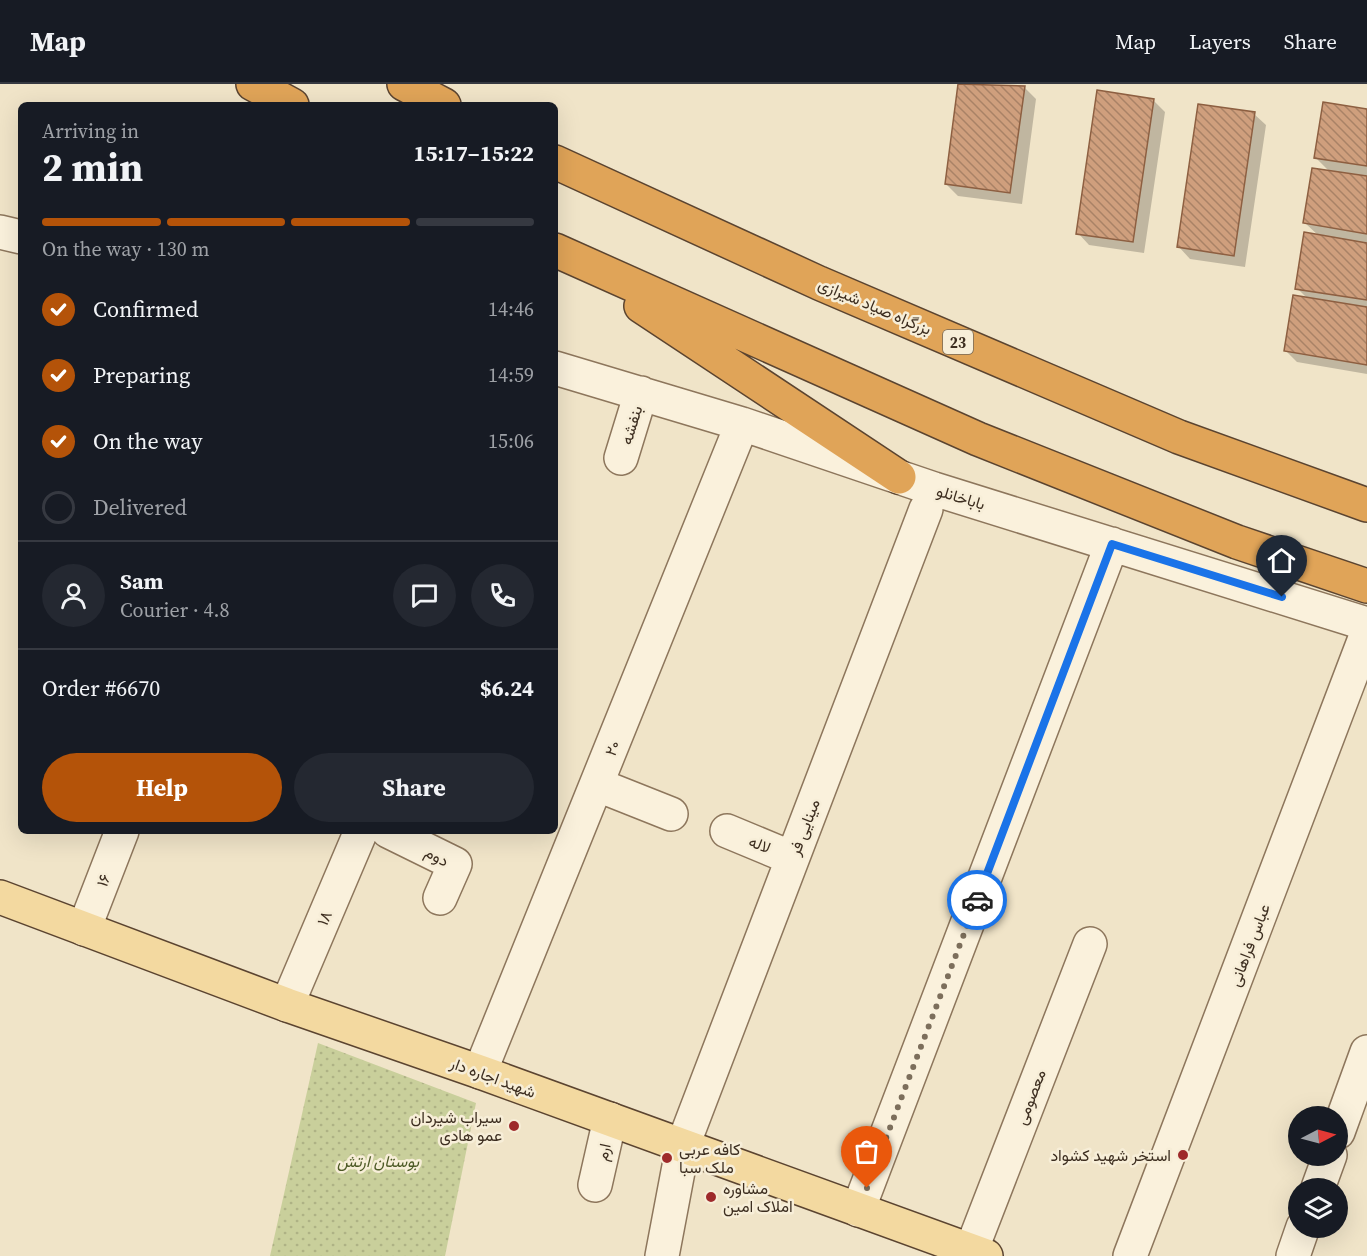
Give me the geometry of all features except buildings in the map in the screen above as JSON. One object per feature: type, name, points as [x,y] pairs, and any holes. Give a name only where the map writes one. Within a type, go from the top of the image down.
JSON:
[{"type":"highway","points":[[253,84],[286,102]]},
{"type":"highway","points":[[404,84],[438,102]]},
{"type":"highway","name":"بزرگراه صیاد شیرازی","points":[[558,163],[819,283],[1179,437],[1367,505]]},
{"type":"highway","points":[[558,251],[899,477]]},
{"type":"highway","points":[[558,251],[978,439],[1237,542],[1367,586]]},
{"type":"main road","name":"شهید اجاره دار","points":[[0,897],[287,1005],[610,1119],[975,1254]]},
{"type":"street","points":[[0,232],[18,236]]},
{"type":"street","name":"باباخانلو","points":[[558,371],[742,424],[899,477],[1367,624]]},
{"type":"street","name":"بنفشه","points":[[621,458],[641,393]]},
{"type":"street","name":"۲۰","points":[[480,1072],[598,785],[742,424]]},
{"type":"street","name":"مینایی فر","points":[[662,1256],[683,1146],[926,509]]},
{"type":"street","points":[[858,1210],[1112,544]]},
{"type":"street","name":"عباس فراهانی","points":[[1130,1256],[1367,633]]},
{"type":"street","points":[[598,785],[671,814]]},
{"type":"street","name":"لاله","points":[[727,831],[792,858]]},
{"type":"street","name":"۱۶","points":[[84,928],[121,834]]},
{"type":"street","name":"۱۸","points":[[287,1005],[360,834]]},
{"type":"street","name":"دوم","points":[[394,834],[455,864],[440,898]]},
{"type":"street","name":"معصومی","points":[[975,1254],[1090,944]]},
{"type":"street","points":[[1347,1106],[1367,1052]]},
{"type":"street","name":"ارم","points":[[595,1185],[610,1119]]},
{"type":"street","points":[[1293,1256],[1299,1238]]},
{"type":"green space","name":"بوستان ارتش","points":[[318,1043],[476,1103],[445,1256],[270,1256]]},
{"type":"way so far","points":[[867,1188],[977,900]]},
{"type":"place","name":"سیراب شیردان عمو هادی","points":[[514,1126]]},
{"type":"place","name":"استخر شهید کشواد","points":[[1183,1155]]},
{"type":"place","name":"کافه عربی ملک سبا","points":[[667,1158]]},
{"type":"place","name":"مشاوره املاک امین","points":[[711,1197]]},
{"type":"route","points":[[977,900],[1112,544],[1282,597]]}]
